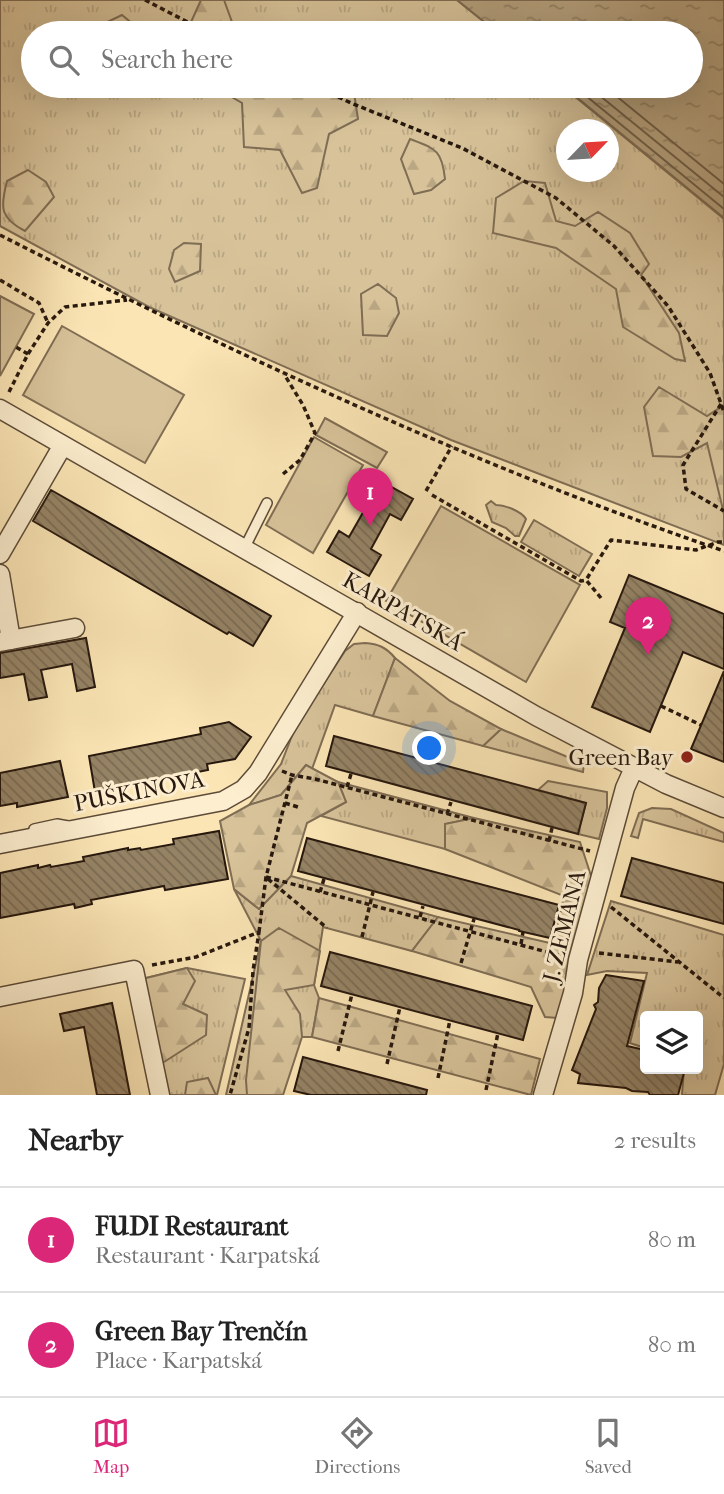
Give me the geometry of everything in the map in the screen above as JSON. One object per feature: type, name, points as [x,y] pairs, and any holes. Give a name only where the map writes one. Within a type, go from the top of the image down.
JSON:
[{"type":"street","name":"KARPATSKÁ","points":[[3,403],[63,445],[536,716],[634,768],[724,808]]},
{"type":"street","points":[[0,554],[63,445]]},
{"type":"street","points":[[0,574],[6,641],[75,628]]},
{"type":"street","name":"PUŠKINOVA","points":[[4,843],[223,801],[244,789],[265,762],[357,612]]},
{"type":"street","name":"J. ZEMANA","points":[[543,1095],[573,993],[579,956],[606,856],[625,788],[634,768]]},
{"type":"street","points":[[0,997],[134,970],[160,1095]]},
{"type":"lane","points":[[244,549],[267,503]]},
{"type":"path","points":[[145,0],[186,21]]},
{"type":"path","points":[[340,98],[462,148],[556,198],[614,246],[668,306],[710,373],[724,412]]},
{"type":"path","points":[[0,235],[127,300],[452,446],[565,492],[724,551]]},
{"type":"path","points":[[0,279],[39,303],[48,323]]},
{"type":"path","points":[[3,403],[28,354],[48,323],[65,307],[127,300]]},
{"type":"path","points":[[16,347],[28,354]]},
{"type":"path","points":[[283,372],[303,405],[315,433],[300,460],[284,474]]},
{"type":"path","points":[[721,404],[683,465],[686,489],[724,511]]},
{"type":"path","points":[[426,491],[452,446]]},
{"type":"path","points":[[432,495],[515,544],[581,580],[586,580],[601,598]]},
{"type":"path","points":[[586,580],[611,540],[695,550],[724,542]]},
{"type":"path","points":[[661,706],[701,725]]},
{"type":"path","points":[[265,762],[292,775],[347,787],[606,856]]},
{"type":"path","points":[[347,787],[351,774]]},
{"type":"path","points":[[230,1095],[249,1028],[253,971],[266,877],[292,775]]},
{"type":"path","points":[[447,814],[451,802]]},
{"type":"path","points":[[285,803],[301,808]]},
{"type":"path","points":[[549,841],[552,828]]},
{"type":"path","points":[[266,877],[521,945],[579,956],[681,962]]},
{"type":"path","points":[[266,877],[327,928]]},
{"type":"path","points":[[320,892],[324,879]]},
{"type":"path","points":[[362,937],[373,892]]},
{"type":"path","points":[[597,895],[724,998]]},
{"type":"path","points":[[420,918],[423,906]]},
{"type":"path","points":[[461,963],[474,919]]},
{"type":"path","points":[[134,970],[196,957],[259,932]]},
{"type":"path","points":[[521,945],[523,932]]},
{"type":"path","points":[[338,1051],[352,994]]},
{"type":"path","points":[[387,1064],[400,1007]]},
{"type":"path","points":[[438,1078],[450,1020]]},
{"type":"path","points":[[486,1090],[498,1033]]},
{"type":"green space","points":[[0,0],[457,0],[483,21],[21,21],[21,98],[577,98],[602,119],[556,119],[556,182],[619,182],[619,133],[724,219],[724,545],[451,440],[149,307],[0,226]]},
{"type":"green space","points":[[201,0],[224,0],[232,21],[191,21]]},
{"type":"green space","points":[[122,15],[129,21],[109,21]]},
{"type":"green space","points":[[233,98],[355,98],[358,119],[329,134],[317,188],[302,193],[280,150],[244,147],[242,103]]},
{"type":"green space","points":[[410,139],[432,148],[442,162],[445,179],[431,190],[414,194],[401,159]]},
{"type":"green space","points":[[28,170],[46,182],[54,197],[25,231],[6,217],[3,198],[7,181]]},
{"type":"green space","points":[[524,181],[545,183],[556,221],[575,226],[598,212],[630,233],[649,264],[641,275],[679,333],[685,361],[675,359],[623,327],[616,289],[556,248],[493,233],[496,198]]},
{"type":"green space","points":[[184,243],[201,244],[200,271],[175,282],[169,269],[174,250]]},
{"type":"green space","points":[[378,284],[396,298],[399,313],[387,336],[363,335],[361,294]]},
{"type":"green space","points":[[0,296],[34,314],[0,376]]},
{"type":"green space","points":[[62,326],[184,395],[145,463],[23,395]]},
{"type":"green space","points":[[659,387],[707,416],[724,405],[724,514],[707,443],[681,457],[653,456],[644,407]]},
{"type":"green space","points":[[325,418],[387,452],[377,468],[316,435]]},
{"type":"green space","points":[[314,437],[363,465],[313,553],[266,525]]},
{"type":"green space","points":[[491,501],[524,516],[526,519],[519,536],[492,522],[486,505]]},
{"type":"green space","points":[[441,506],[580,585],[526,682],[386,601]]},
{"type":"green space","points":[[534,520],[592,554],[579,576],[521,542]]},
{"type":"green space","points":[[365,643],[382,647],[395,658],[373,716],[335,705],[312,769],[306,765],[281,795],[249,805],[281,764],[295,728],[345,651],[354,644]]},
{"type":"green space","points":[[395,658],[450,701],[501,729],[483,746],[373,716]]},
{"type":"green space","points":[[501,729],[584,764],[583,772],[483,746]]},
{"type":"green space","points":[[306,765],[338,782],[346,802],[307,823],[291,876],[259,909],[234,889],[220,821],[249,805],[281,795]]},
{"type":"green space","points":[[548,781],[607,792],[607,808],[599,839],[578,834],[586,803],[538,790]]},
{"type":"green space","points":[[338,782],[474,818],[445,824],[445,849],[321,816],[346,802]]},
{"type":"green space","points":[[652,808],[671,809],[724,833],[724,842],[643,819],[638,838],[631,836],[639,813]]},
{"type":"green space","points":[[474,818],[580,842],[595,888],[558,1018],[545,1017],[531,987],[412,951],[438,917],[554,944],[564,896],[445,849],[445,824]]},
{"type":"green space","points":[[291,876],[438,917],[412,951],[323,927],[314,985],[319,998],[312,1037],[301,1037],[281,1095],[226,1095],[261,941],[234,889],[259,909]]},
{"type":"green space","points":[[611,901],[724,935],[724,1064],[715,1095],[682,1095],[684,1074],[703,1074],[703,1011],[640,1011],[640,1046],[630,1043],[647,973],[607,971],[587,975]]},
{"type":"green space","points":[[279,928],[320,951],[314,985],[285,990],[300,1014],[302,1037],[283,1095],[247,1095],[246,1080],[261,941]]},
{"type":"green space","points":[[187,968],[245,979],[217,1095],[167,1095],[142,979]]},
{"type":"green space","points":[[187,968],[195,981],[183,1004],[207,1015],[206,1035],[161,1064],[142,979]]},
{"type":"green space","points":[[319,998],[540,1059],[531,1095],[312,1037]]},
{"type":"green space","points":[[208,1078],[216,1095],[185,1095],[187,1082]]},
{"type":"water","points":[[457,0],[724,0],[724,218],[619,132],[619,119],[603,119],[578,98],[703,98],[703,21],[483,21]]},
{"type":"building","points":[[370,475],[413,499],[401,520],[390,514],[371,549],[381,555],[369,576],[327,552],[339,531],[349,537],[369,502],[359,496]]},
{"type":"building","points":[[51,490],[271,616],[253,646],[229,632],[227,634],[33,521]]},
{"type":"building","points":[[629,575],[724,614],[724,669],[683,652],[650,732],[592,707],[625,628],[610,622]]},
{"type":"building","points":[[86,638],[95,687],[77,691],[72,664],[41,670],[47,697],[29,700],[24,674],[0,678],[0,653]]},
{"type":"building","points":[[724,671],[724,762],[691,749]]},
{"type":"building","points":[[229,722],[251,737],[235,759],[207,764],[208,770],[95,792],[89,756],[201,734],[200,728]]},
{"type":"building","points":[[334,736],[586,803],[578,834],[326,766]]},
{"type":"building","points":[[60,761],[68,797],[17,807],[17,803],[0,806],[0,773]]},
{"type":"building","points":[[219,831],[228,879],[165,890],[164,886],[91,900],[92,904],[75,908],[74,904],[0,918],[0,873],[38,865],[38,868],[51,867],[84,861],[83,857],[128,848],[141,850],[174,844],[173,839]]},
{"type":"building","points":[[307,838],[559,905],[550,938],[298,871]]},
{"type":"building","points":[[632,858],[724,883],[724,924],[621,896]]},
{"type":"building","points":[[330,952],[532,1006],[523,1040],[321,986]]},
{"type":"building","points":[[606,975],[644,981],[627,1046],[640,1049],[640,1074],[684,1074],[678,1095],[650,1095],[648,1092],[626,1088],[578,1083],[580,1074],[572,1070],[596,1009],[594,1005],[598,1002],[599,988]]},
{"type":"building","points":[[112,1003],[130,1095],[97,1095],[84,1027],[64,1031],[60,1014]]},
{"type":"building","points":[[303,1057],[427,1090],[426,1095],[311,1095],[294,1091]]},
{"type":"place","name":"FUDI Restaurant","points":[[370,526]]},
{"type":"place","name":"Green Bay Trenčín","points":[[648,655]]},
{"type":"place","name":"Green Bay","points":[[687,757]]}]
